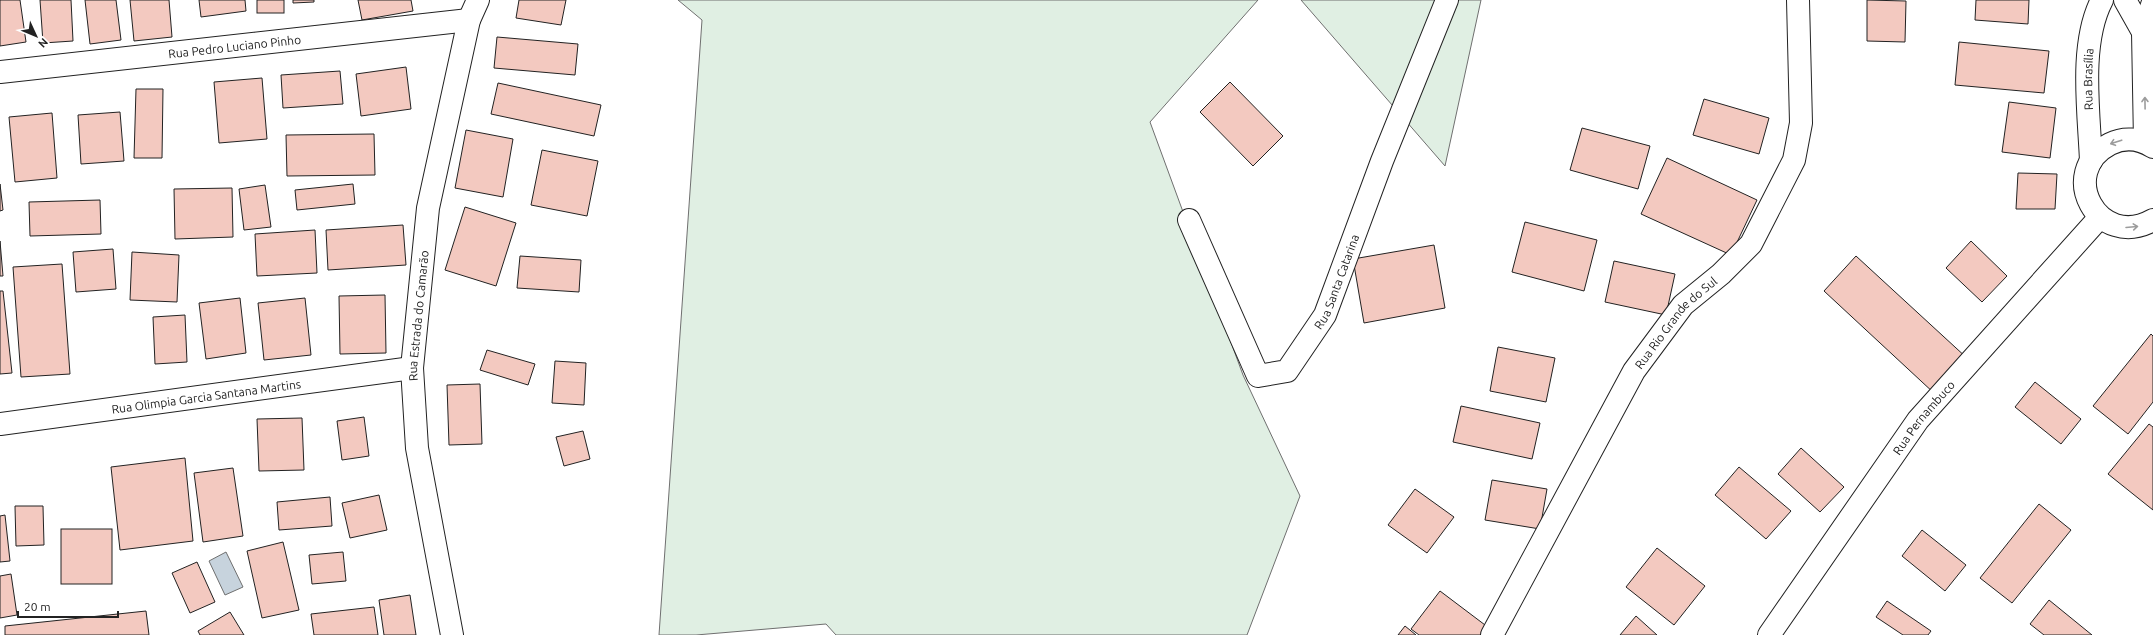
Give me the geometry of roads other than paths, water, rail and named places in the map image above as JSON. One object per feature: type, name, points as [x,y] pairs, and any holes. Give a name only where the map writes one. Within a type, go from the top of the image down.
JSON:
[{"type":"street","name":"Rua Estrada do Camarão","points":[[452,635],[417,448],[412,368],[428,208],[468,20],[478,0]]},
{"type":"street","name":"Rua Santa Catarina","points":[[1189,220],[1258,376],[1287,371],[1325,315],[1382,161],[1447,0]]},
{"type":"street","name":"Rua Rio Grande do Sul","points":[[1492,635],[1634,371],[1683,305],[1721,274],[1751,244],[1794,160],[1801,123],[1798,0]]},
{"type":"street","name":"Rua Brasília","points":[[2100,217],[2090,205],[2085,191],[2086,175],[2091,160],[2088,58],[2095,14],[2102,0]]},
{"type":"street","points":[[2125,0],[2148,36]]},
{"type":"street","points":[[2091,160],[2101,149],[2115,142],[2130,139],[2149,144],[2148,36],[2153,2]]},
{"type":"street","name":"Rua Pedro Luciano Pinho","points":[[0,72],[468,20]]},
{"type":"street","points":[[2100,217],[2113,225],[2128,228],[2144,226],[2153,220]]},
{"type":"street","name":"Rua Pernambuco","points":[[1769,635],[1918,420],[2100,217]]},
{"type":"street","name":"Rua Olimpia Garcia Santana Martins","points":[[0,424],[412,368]]}]
